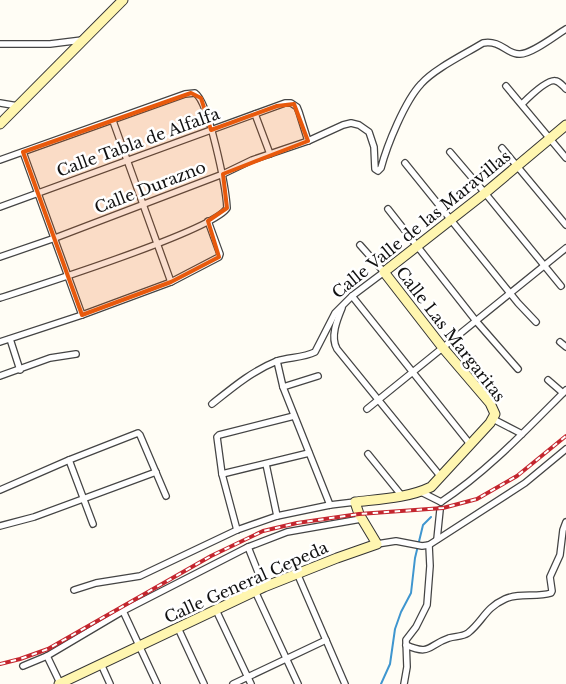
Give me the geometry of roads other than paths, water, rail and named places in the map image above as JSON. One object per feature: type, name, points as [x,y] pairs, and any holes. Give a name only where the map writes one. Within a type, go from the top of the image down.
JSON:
[{"type":"street","points":[[0,124],[123,0]]},
{"type":"street","name":"Calle Durazno","points":[[0,257],[55,238],[351,124],[359,125],[369,132],[374,147],[375,169],[378,171],[381,168],[405,107],[416,89],[429,76],[483,43],[497,43],[514,53],[521,54],[566,29]]},
{"type":"street","points":[[0,44],[50,44],[82,40]]},
{"type":"street","points":[[522,104],[548,82],[557,81],[566,90]]},
{"type":"street","points":[[506,86],[566,158]]},
{"type":"street","points":[[0,160],[185,94],[195,93],[201,98],[211,130],[223,174],[227,208],[219,216],[208,222],[157,244],[0,298]]},
{"type":"street","points":[[0,103],[18,106]]},
{"type":"street","name":"Calle Tabla de Alfalfa","points":[[0,207],[285,103],[291,103],[297,107],[308,141]]},
{"type":"street","points":[[255,114],[270,154]]},
{"type":"street","points":[[113,121],[171,282]]},
{"type":"street","name":"Calle Valle de las Maravillas","points":[[212,404],[251,374],[277,361],[310,355],[315,352],[334,315],[345,302],[485,193],[566,125]]},
{"type":"street","points":[[502,148],[566,225]]},
{"type":"street","points":[[23,152],[82,315]]},
{"type":"street","points":[[450,152],[561,286]]},
{"type":"street","points":[[405,163],[510,293],[536,322]]},
{"type":"street","points":[[388,209],[476,321],[518,369]]},
{"type":"street","points":[[0,342],[82,315],[171,282],[219,257],[220,254],[208,222]]},
{"type":"street","name":"Calle Las Margaritas","points":[[360,245],[490,403],[494,410],[493,419]]},
{"type":"street","points":[[367,410],[566,248]]},
{"type":"street","points":[[352,296],[412,374],[470,444]]},
{"type":"street","points":[[345,302],[338,319],[335,345],[440,477]]},
{"type":"street","points":[[10,339],[20,370]]},
{"type":"street","points":[[560,342],[566,347]]},
{"type":"street","points":[[0,376],[50,358],[76,354]]},
{"type":"street","points":[[277,361],[283,387],[330,505]]},
{"type":"street","points":[[283,387],[318,376]]},
{"type":"street","points":[[436,539],[441,506],[493,461],[564,392],[548,380]]},
{"type":"street","points":[[237,530],[222,474],[217,437],[294,416]]},
{"type":"street","points":[[74,590],[96,583],[134,578],[237,530],[277,516],[330,505],[421,492],[431,487],[493,419],[522,434]]},
{"type":"street","points":[[0,490],[135,434],[140,435],[166,496]]},
{"type":"street","points":[[404,684],[407,667],[407,638],[416,627],[427,605],[430,566],[429,545],[525,483],[566,449]]},
{"type":"street","points":[[222,474],[309,453]]},
{"type":"street","points":[[368,454],[402,496]]},
{"type":"street","points":[[69,460],[85,498],[93,524]]},
{"type":"street","points":[[266,464],[277,516]]},
{"type":"street","points":[[0,526],[34,517],[156,472]]},
{"type":"street","points":[[421,492],[441,506]]},
{"type":"street","points":[[356,502],[361,519],[377,544]]},
{"type":"street","points":[[23,666],[47,656],[123,611],[248,547],[287,532],[361,519]]},
{"type":"street","points":[[406,645],[420,650],[432,648],[450,638],[463,636],[489,608],[507,598],[551,593],[550,577],[560,555],[563,530],[566,522]]},
{"type":"street","name":"Calle General Cepeda","points":[[60,684],[255,591],[297,573],[377,544],[396,541],[422,546],[429,545]]},
{"type":"street","points":[[248,547],[264,587]]},
{"type":"street","points":[[297,573],[346,684]]},
{"type":"street","points":[[255,591],[298,684]]},
{"type":"street","points":[[216,610],[251,684]]},
{"type":"street","points":[[123,611],[138,647],[157,684]]},
{"type":"street","points":[[178,628],[204,684]]},
{"type":"street","points":[[233,684],[326,640]]},
{"type":"street","points":[[47,656],[60,684]]},
{"type":"street","points":[[101,664],[110,684]]},
{"type":"waterway","points":[[381,684],[390,664],[395,629],[411,593],[415,558],[423,525],[431,517]]},
{"type":"railway","points":[[0,664],[48,649],[211,556],[263,531],[297,523],[359,514],[443,508],[477,499],[517,476],[566,436]]}]
